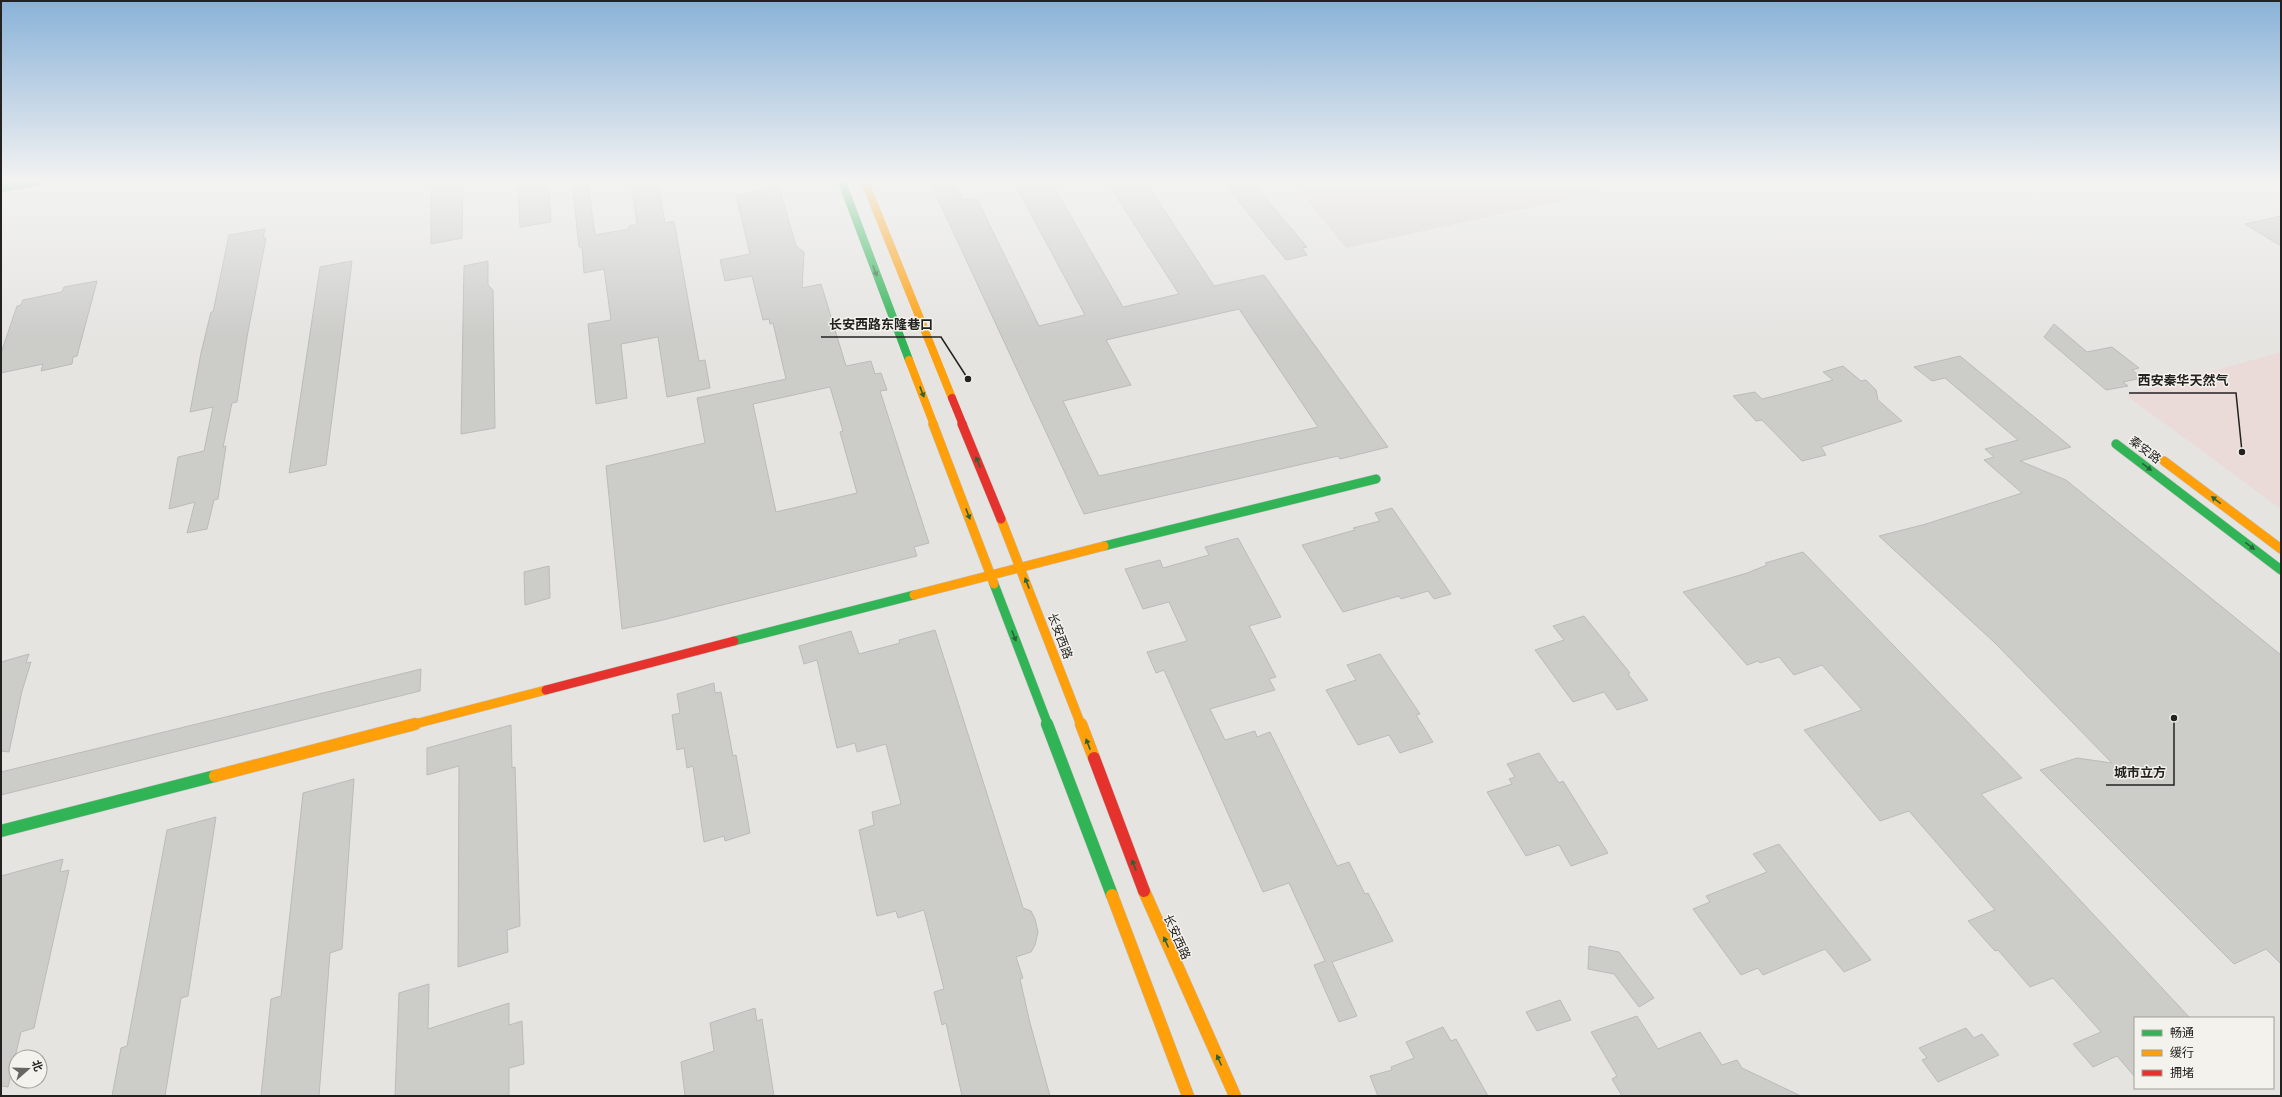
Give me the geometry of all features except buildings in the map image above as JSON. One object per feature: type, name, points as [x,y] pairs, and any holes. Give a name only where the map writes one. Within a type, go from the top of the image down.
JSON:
[{"type":"main road","points":[[861,233],[1188,1096]]},
{"type":"main road","name":"长安西路","points":[[886,233],[1021,567],[1148,902],[1235,1096]]},
{"type":"main road","name":"秦安路","points":[[2128,440],[2116,444],[2281,570]]},
{"type":"main road","name":"秦安路","points":[[2158,457],[2281,549]]},
{"type":"main road","points":[[1,831],[1021,567],[1376,479]]},
{"type":"shaded area","points":[[1334,233],[1414,233],[1346,248]]},
{"type":"shaded area","points":[[2281,352],[2281,509],[2126,395]]},
{"type":"traffic: fast","points":[[861,233],[909,360]]},
{"type":"traffic: fast","points":[[2116,444],[2281,570]]},
{"type":"traffic: fast","points":[[1104,546],[1376,479]]},
{"type":"traffic: fast","points":[[994,584],[1112,895]]},
{"type":"traffic: fast","points":[[734,641],[914,595]]},
{"type":"traffic: fast","points":[[1,831],[215,776]]},
{"type":"traffic: slow","points":[[886,233],[952,398]]},
{"type":"traffic: slow","points":[[909,360],[994,584]]},
{"type":"traffic: slow","points":[[2164,461],[2281,549]]},
{"type":"traffic: slow","points":[[1001,519],[1094,758]]},
{"type":"traffic: slow","points":[[914,595],[1104,546]]},
{"type":"traffic: slow","points":[[215,776],[546,690]]},
{"type":"traffic: slow","points":[[1144,891],[1235,1096]]},
{"type":"traffic: slow","points":[[1112,895],[1188,1096]]},
{"type":"traffic: jam","points":[[952,398],[1001,519]]},
{"type":"traffic: jam","points":[[546,690],[734,641]]},
{"type":"traffic: jam","points":[[1094,758],[1144,891]]},
{"type":"place","name":"长安西路东隆巷口","points":[[968,379]]},
{"type":"place","name":"西安秦华天然气","points":[[2242,452]]},
{"type":"place","name":"城市立方","points":[[2174,718]]}]
